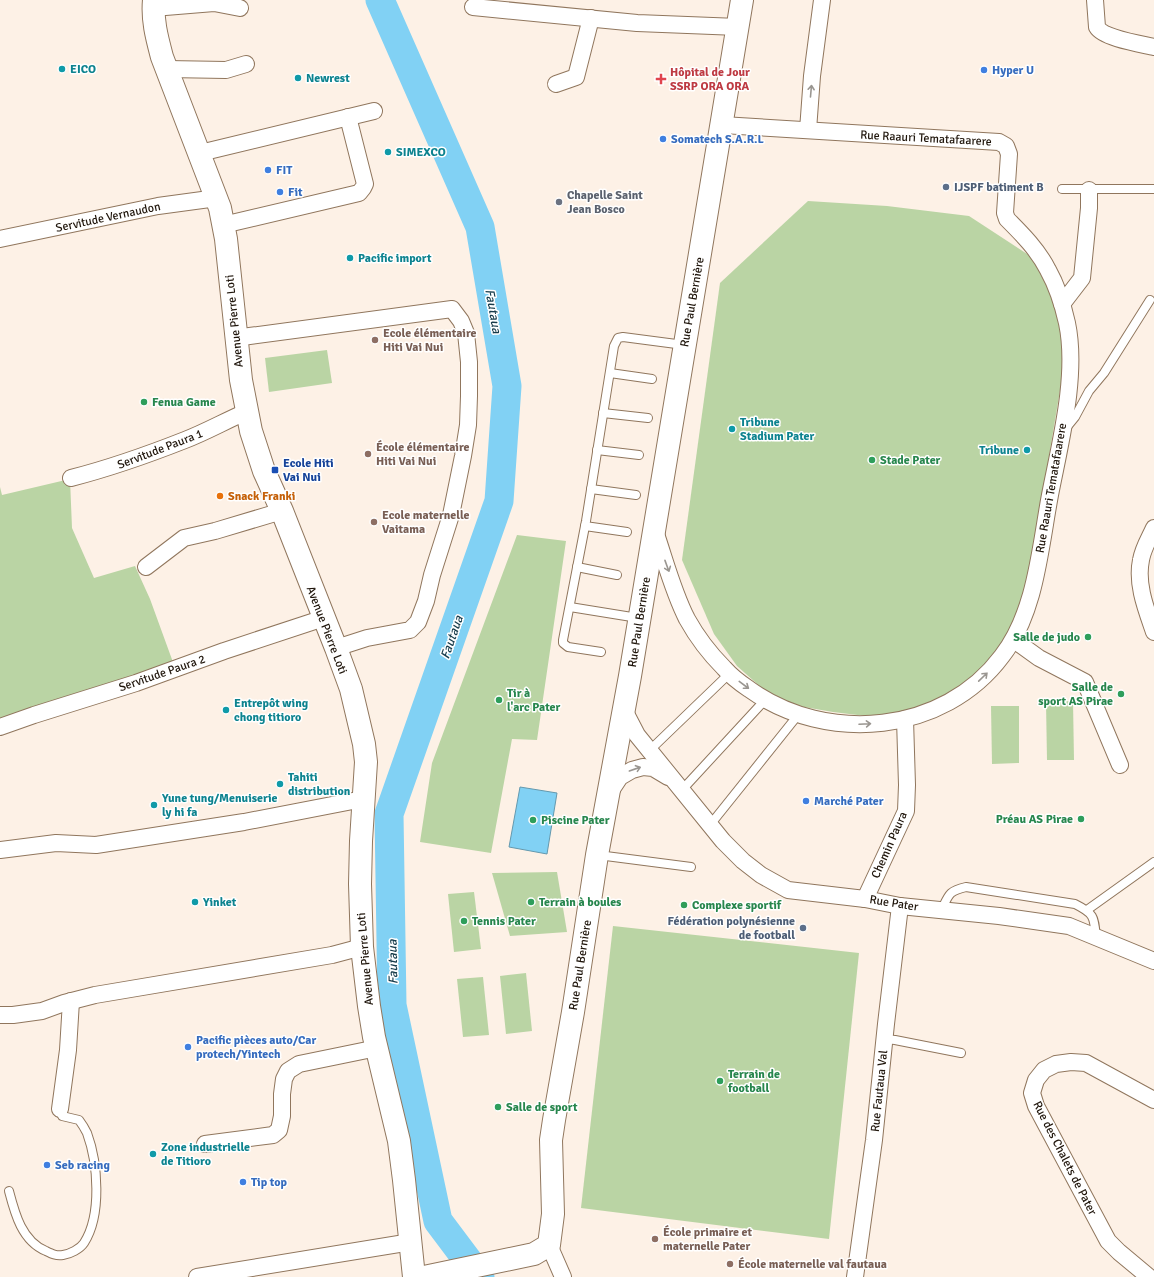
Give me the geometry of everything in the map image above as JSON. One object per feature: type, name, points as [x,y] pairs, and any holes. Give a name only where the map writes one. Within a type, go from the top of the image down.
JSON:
[{"type":"main road","name":"Rue Paul Bernière","points":[[548,1244],[553,1214],[551,1140],[573,1012],[597,855],[624,710],[742,0]]},
{"type":"main road","name":"Avenue Pierre Loti","points":[[153,4],[155,34],[185,119],[200,153],[220,208],[227,246],[240,380],[251,431],[264,471],[282,511],[336,648],[350,689],[364,744],[366,762],[360,884],[362,947],[369,1006],[377,1048],[399,1141],[414,1277]]},
{"type":"main road","points":[[433,1275],[534,1254],[548,1244]]},
{"type":"street","points":[[808,130],[812,76],[822,0]]},
{"type":"street","points":[[1095,0],[1097,27],[1099,30],[1108,35],[1154,47]]},
{"type":"street","points":[[153,4],[214,3],[240,8]]},
{"type":"street","points":[[473,7],[637,23],[738,27]]},
{"type":"street","points":[[556,84],[576,77],[591,18]]},
{"type":"street","points":[[167,69],[226,70],[246,64]]},
{"type":"street","points":[[200,153],[374,111]]},
{"type":"street","points":[[223,225],[359,193],[364,184],[348,118]]},
{"type":"street","name":"Rue Raauri Tematafaarere","points":[[654,530],[679,600],[697,636],[730,674],[748,688],[765,700],[798,714],[817,720],[857,724],[878,724],[905,719],[929,712],[951,702],[973,687],[1002,657],[1014,640],[1036,578],[1062,433],[1068,396],[1070,358],[1067,326],[1062,304],[1049,270],[1038,254],[1006,217],[1009,154],[1006,146],[999,142],[722,125]]},
{"type":"street","points":[[1062,304],[1082,278],[1089,208],[1088,190]]},
{"type":"street","name":"Servitude Vernaudon","points":[[0,239],[158,206],[217,198]]},
{"type":"street","points":[[236,338],[452,309],[461,321],[466,333],[469,362],[469,396],[468,425],[463,456],[451,515],[432,574],[426,602],[418,622],[410,630],[367,638],[336,648]]},
{"type":"street","name":"Servitude Paura 1","points":[[71,478],[115,466],[156,451],[185,440],[246,412]]},
{"type":"street","points":[[146,567],[184,538],[215,531],[282,511]]},
{"type":"street","points":[[1154,528],[1145,546],[1141,561],[1141,578],[1142,596],[1154,632]]},
{"type":"street","name":"Servitude Paura 2","points":[[0,727],[324,618]]},
{"type":"street","points":[[1014,640],[1039,658],[1085,682],[1120,765]]},
{"type":"street","name":"Rue Pater","points":[[624,710],[637,735],[723,841],[760,875],[788,890],[865,899],[900,906],[942,909],[1069,926],[1154,961]]},
{"type":"street","name":"Chemin Paura","points":[[865,899],[887,849],[900,827],[906,811],[907,785],[905,719]]},
{"type":"street","name":"Rue Pater","points":[[608,795],[620,777],[632,770],[643,767],[653,768],[677,785]]},
{"type":"street","points":[[0,850],[56,843],[96,845],[244,822],[363,799]]},
{"type":"street","name":"Rue Fautaua Val","points":[[855,1277],[874,1140],[884,1039],[900,906]]},
{"type":"street","points":[[0,1015],[13,1015],[42,1011],[71,1001],[125,989],[332,955],[362,947]]},
{"type":"street","points":[[60,1109],[68,1050],[71,1001]]},
{"type":"street","points":[[205,1144],[273,1135],[279,1130],[282,1116],[284,1079],[288,1071],[299,1064],[377,1048]]},
{"type":"street","name":"Rue des Chalets de Pater","points":[[1149,1277],[1108,1241],[1049,1132],[1036,1106],[1032,1093],[1036,1080],[1044,1070],[1056,1064],[1071,1062],[1086,1063],[1154,1100]]},
{"type":"street","points":[[197,1277],[411,1242]]},
{"type":"street","points":[[548,1244],[562,1277]]},
{"type":"lane","points":[[1062,189],[1154,189]]},
{"type":"lane","points":[[1062,433],[1075,417],[1089,391],[1104,373],[1150,300]]},
{"type":"lane","points":[[601,652],[568,647],[563,644],[585,526],[614,346],[618,338],[623,337],[685,345]]},
{"type":"lane","points":[[610,373],[652,380]]},
{"type":"lane","points":[[603,413],[648,418]]},
{"type":"lane","points":[[598,450],[639,455]]},
{"type":"lane","points":[[591,489],[636,495]]},
{"type":"lane","points":[[585,526],[626,532]]},
{"type":"lane","points":[[577,567],[617,574]]},
{"type":"lane","points":[[570,607],[639,618]]},
{"type":"lane","points":[[650,750],[730,674]]},
{"type":"lane","points":[[677,785],[765,700]]},
{"type":"lane","points":[[710,825],[798,714]]},
{"type":"lane","points":[[597,855],[691,867]]},
{"type":"lane","points":[[1087,910],[1154,862]]},
{"type":"lane","points":[[942,909],[950,893],[955,889],[966,886],[1075,904],[1087,910],[1094,918],[1096,938]]},
{"type":"lane","points":[[884,1039],[961,1053]]},
{"type":"lane","points":[[9,1191],[14,1213],[28,1239],[41,1249],[56,1256],[68,1254],[83,1244],[91,1229],[94,1212],[96,1185],[94,1157],[87,1132],[79,1120],[62,1116],[60,1109]]},
{"type":"green space","name":"Stade Pater","points":[[808,201],[887,206],[969,216],[1044,265],[1063,313],[1065,360],[1023,613],[994,663],[928,711],[882,718],[804,707],[772,697],[737,666],[714,634],[682,560],[720,283]]},
{"type":"green space","points":[[327,350],[332,383],[269,392],[265,358]]},
{"type":"green space","points":[[70,479],[72,528],[94,578],[135,566],[150,599],[174,665],[0,723],[0,487],[2,495]]},
{"type":"green space","name":"Tir à l'arc Pater","points":[[517,535],[566,541],[537,740],[512,739],[491,853],[420,842],[432,763]]},
{"type":"green space","points":[[1073,701],[1074,760],[1047,760],[1046,702]]},
{"type":"green space","points":[[991,706],[1019,706],[1019,763],[992,764]]},
{"type":"green space","name":"Terrain à boules","points":[[557,872],[567,932],[510,936],[492,873]]},
{"type":"green space","name":"Tennis Pater","points":[[474,892],[481,949],[454,952],[448,894]]},
{"type":"green space","name":"Terrain de football","points":[[613,926],[859,953],[829,1239],[581,1208]]},
{"type":"green space","points":[[526,973],[532,1031],[506,1034],[500,976]]},
{"type":"green space","points":[[483,977],[489,1035],[463,1037],[457,979]]},
{"type":"water","name":"Piscine Pater","points":[[520,787],[557,793],[547,854],[509,847]]},
{"type":"waterway","name":"Fautaua","points":[[380,0],[480,227],[507,386],[499,501],[389,814],[392,1005],[438,1221],[480,1277]]},
{"type":"place","name":"EICO","points":[[62,69]]},
{"type":"place","name":"Hyper U","points":[[984,70]]},
{"type":"place","name":"Newrest","points":[[298,78]]},
{"type":"place","name":"Hôpital de Jour SSRP ORA ORA","points":[[661,79]]},
{"type":"place","name":"Somatech S.A.R.L","points":[[663,139]]},
{"type":"place","name":"SIMEXCO","points":[[388,152]]},
{"type":"place","name":"FIT","points":[[268,170]]},
{"type":"place","name":"IJSPF batiment B","points":[[946,187]]},
{"type":"place","name":"Fit","points":[[280,192]]},
{"type":"place","name":"Chapelle Saint Jean Bosco","points":[[559,202]]},
{"type":"place","name":"Pacific import","points":[[350,258]]},
{"type":"place","name":"Ecole élémentaire Hiti Vai Nui","points":[[375,340]]},
{"type":"place","name":"Fenua Game","points":[[144,402]]},
{"type":"place","name":"Tribune Stadium Pater","points":[[732,429]]},
{"type":"place","name":"Tribune","points":[[1027,450]]},
{"type":"place","name":"École élémentaire Hiti Vai Nui","points":[[368,454]]},
{"type":"place","name":"Stade Pater","points":[[872,460]]},
{"type":"place","name":"Ecole Hiti Vai Nui","points":[[275,470]]},
{"type":"place","name":"Snack Franki","points":[[220,496]]},
{"type":"place","name":"Ecole maternelle Vaitama","points":[[374,522]]},
{"type":"place","name":"Salle de judo","points":[[1088,637]]},
{"type":"place","name":"Salle de sport AS Pirae","points":[[1121,694]]},
{"type":"place","name":"Tir à l'arc Pater","points":[[499,700]]},
{"type":"place","name":"Entrepôt wing chong titioro","points":[[226,710]]},
{"type":"place","name":"Tahiti distribution","points":[[280,784]]},
{"type":"place","name":"Marché Pater","points":[[806,801]]},
{"type":"place","name":"Yune tung/Menuiserie ly hi fa","points":[[154,805]]},
{"type":"place","name":"Préau AS Pirae","points":[[1081,819]]},
{"type":"place","name":"Piscine Pater","points":[[533,820]]},
{"type":"place","name":"Yinket","points":[[195,902]]},
{"type":"place","name":"Terrain à boules","points":[[531,902]]},
{"type":"place","name":"Complexe sportif","points":[[684,905]]},
{"type":"place","name":"Tennis Pater","points":[[464,921]]},
{"type":"place","name":"Fédération polynésienne de football","points":[[803,928]]},
{"type":"place","name":"Pacific pièces auto/Car protech/Yintech","points":[[188,1047]]},
{"type":"place","name":"Terrain de football","points":[[720,1081]]},
{"type":"place","name":"Salle de sport","points":[[498,1107]]},
{"type":"place","name":"Zone industrielle de Titioro","points":[[153,1154]]},
{"type":"place","name":"Seb racing","points":[[47,1165]]},
{"type":"place","name":"Tip top","points":[[243,1182]]},
{"type":"place","name":"École primaire et maternelle Pater","points":[[655,1239]]},
{"type":"place","name":"École maternelle val fautaua","points":[[730,1264]]}]
